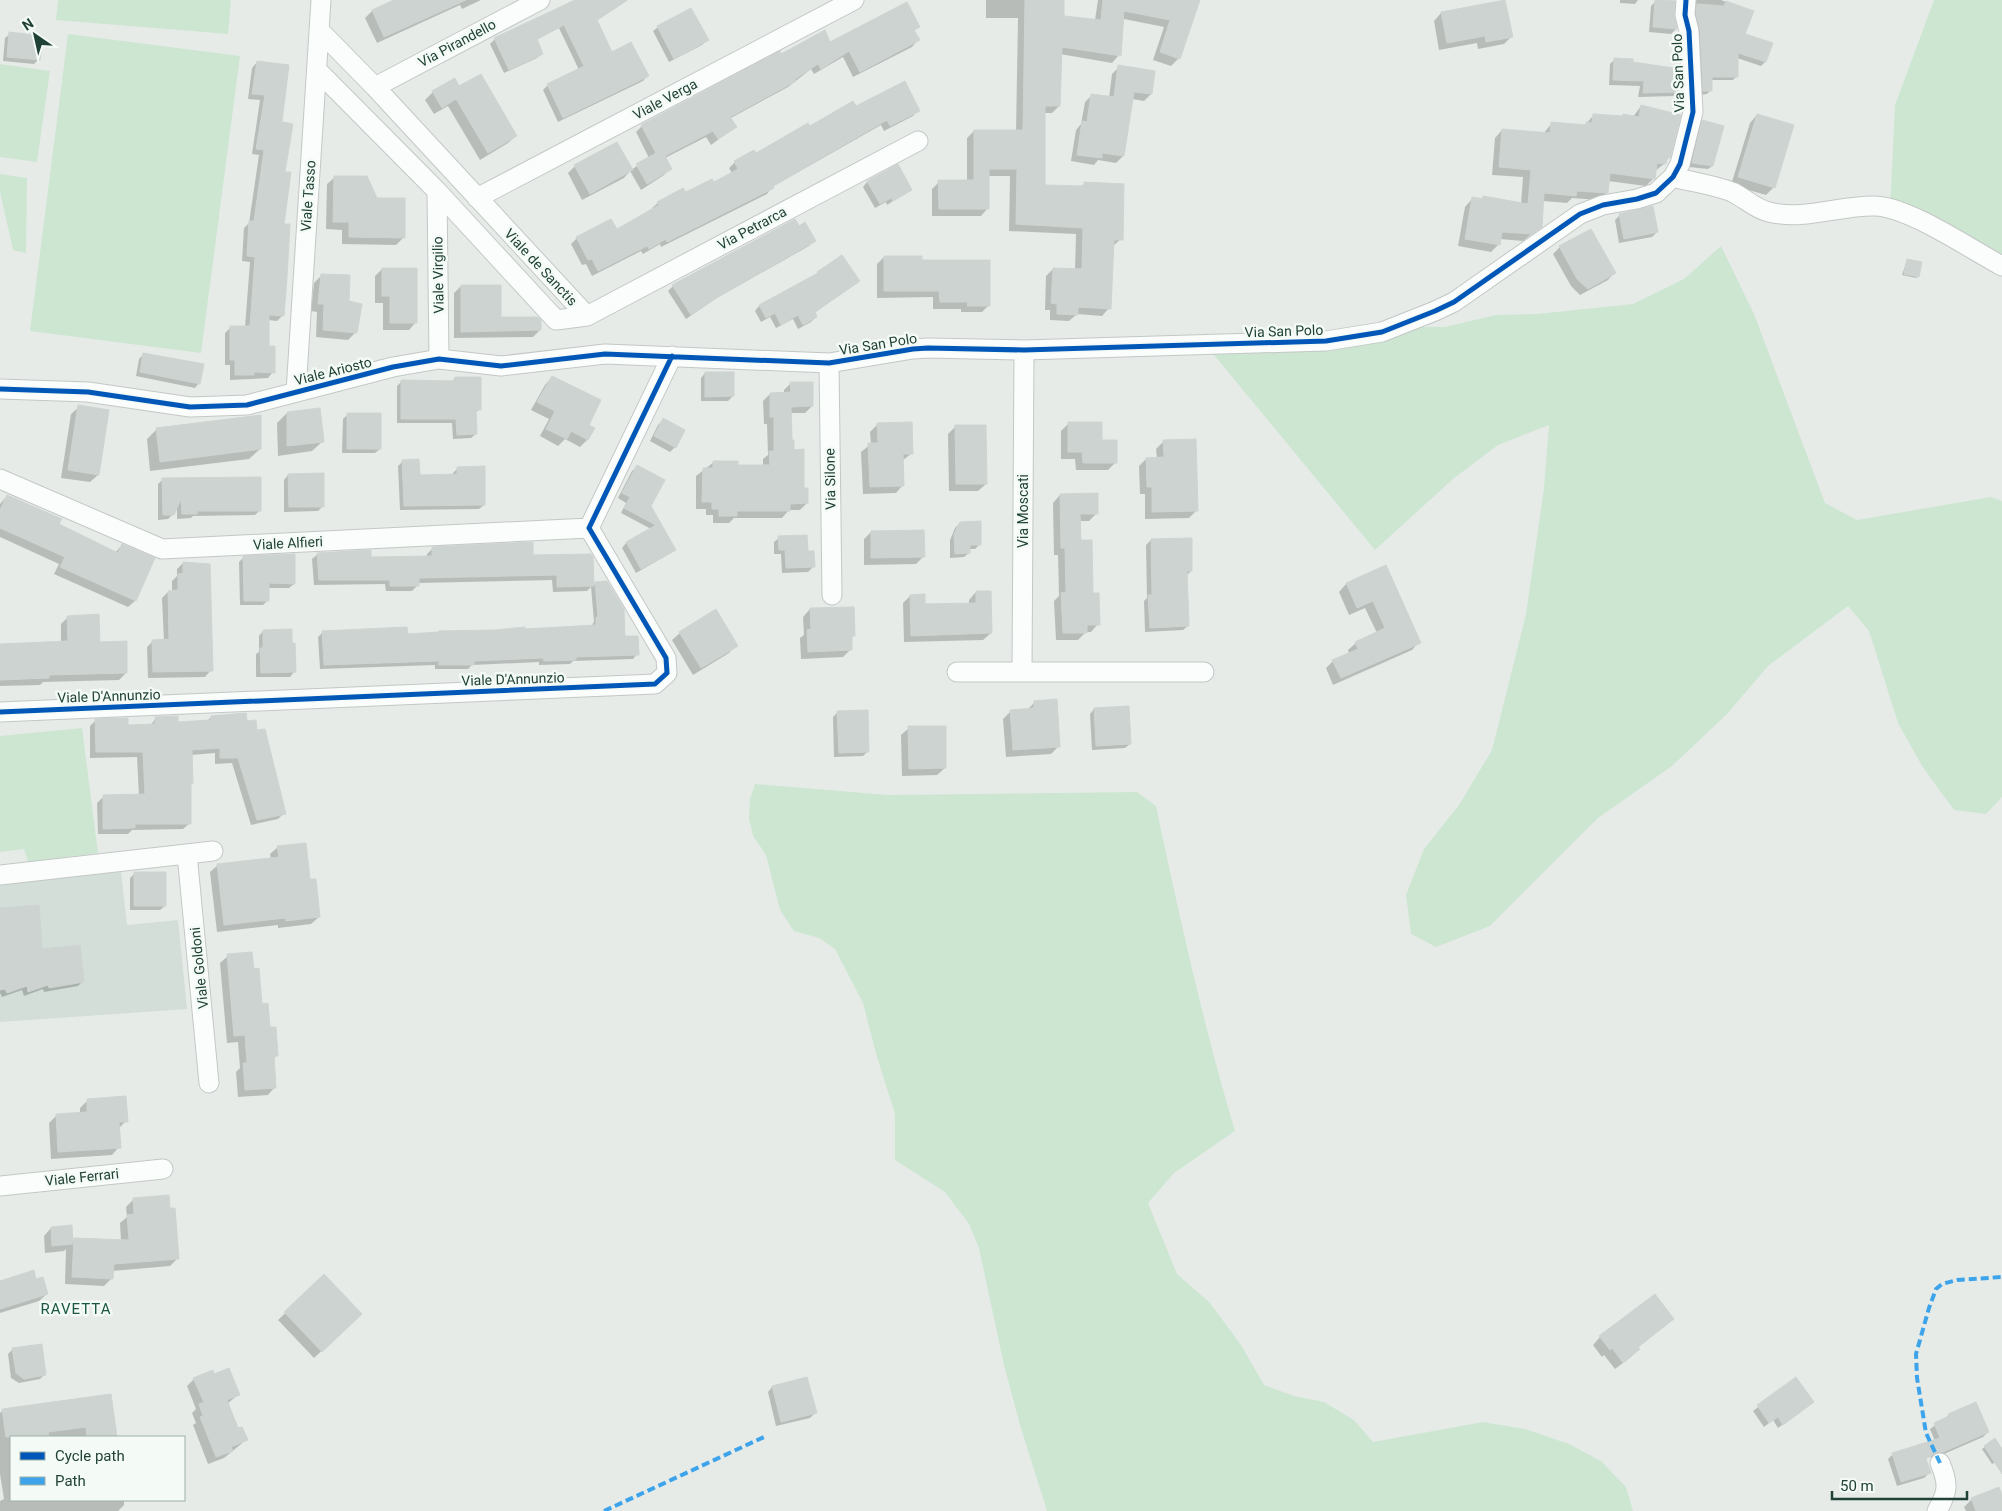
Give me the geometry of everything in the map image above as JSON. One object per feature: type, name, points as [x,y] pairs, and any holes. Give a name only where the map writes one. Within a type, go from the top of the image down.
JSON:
[{"type":"street","name":"Viale Tasso","points":[[296,392],[321,0]]},
{"type":"street","name":"Via Pirandello","points":[[375,87],[540,0]]},
{"type":"street","name":"Viale Verga","points":[[477,198],[854,0]]},
{"type":"street","name":"Via San Polo","points":[[672,356],[829,363],[913,349],[1024,350],[1326,341],[1382,332],[1454,302],[1564,224],[1589,210],[1656,194],[1673,177],[1680,164],[1693,112],[1686,0]]},
{"type":"street","name":"Viale de Sanctis","points":[[319,30],[375,87],[587,316]]},
{"type":"street","name":"Viale de Sanctis","points":[[317,70],[437,190],[556,320],[587,316]]},
{"type":"street","name":"Via Petrarca","points":[[587,316],[918,140]]},
{"type":"street","points":[[1673,177],[1733,193],[1754,206],[1770,212],[1801,215],[1852,207],[1876,206],[1896,209],[2002,266]]},
{"type":"street","name":"Viale Virgilio","points":[[437,190],[439,360]]},
{"type":"street","name":"Via Moscati","points":[[1022,672],[1024,350]]},
{"type":"street","name":"Viale Ariosto","points":[[0,389],[88,392],[190,406],[247,405],[393,367],[439,360],[501,366],[605,354],[672,356]]},
{"type":"street","points":[[590,528],[672,356]]},
{"type":"street","name":"Via Silone","points":[[829,363],[832,595]]},
{"type":"street","name":"Viale Alfieri","points":[[0,479],[162,549],[590,528]]},
{"type":"street","name":"Viale D'Annunzio","points":[[0,712],[655,684],[667,673],[666,658],[590,528]]},
{"type":"street","points":[[957,672],[1204,672]]},
{"type":"street","points":[[0,875],[213,851]]},
{"type":"street","name":"Viale Goldoni","points":[[187,854],[209,1083]]},
{"type":"street","name":"Viale Ferrari","points":[[0,1186],[163,1169]]},
{"type":"street","points":[[1937,1511],[1946,1494],[1945,1475],[1940,1464]]},
{"type":"shaded area","points":[[121,872],[127,925],[178,920],[187,1009],[0,1022],[0,882]]},
{"type":"green space","points":[[58,0],[231,0],[228,34],[56,20]]},
{"type":"green space","points":[[1934,0],[2002,0],[2002,275],[1969,252],[1890,211],[1895,105]]},
{"type":"green space","points":[[68,34],[240,56],[201,353],[30,331]]},
{"type":"green space","points":[[0,64],[50,71],[37,162],[0,157]]},
{"type":"green space","points":[[0,174],[27,178],[26,253],[13,250],[0,192]]},
{"type":"green space","points":[[1721,246],[1754,314],[1825,503],[1857,520],[1991,497],[2002,501],[2002,797],[1986,814],[1954,810],[1922,766],[1898,723],[1869,631],[1848,606],[1768,666],[1727,714],[1672,766],[1598,818],[1490,926],[1436,947],[1411,934],[1406,895],[1424,849],[1459,805],[1492,750],[1526,614],[1544,488],[1549,425],[1498,445],[1453,479],[1375,550],[1205,344],[1398,327],[1445,327],[1496,315],[1537,314],[1633,304],[1684,279]]},
{"type":"green space","points":[[82,728],[98,853],[28,862],[24,849],[0,852],[0,736]]},
{"type":"green space","points":[[755,784],[888,795],[1137,792],[1156,806],[1192,969],[1235,1131],[1174,1173],[1148,1203],[1177,1274],[1210,1303],[1241,1345],[1264,1385],[1294,1396],[1324,1402],[1354,1420],[1373,1442],[1483,1422],[1525,1429],[1569,1444],[1601,1461],[1626,1487],[1633,1511],[1047,1511],[1020,1425],[1004,1365],[979,1248],[969,1224],[945,1192],[895,1160],[895,1114],[877,1057],[863,1003],[835,949],[819,938],[794,931],[780,910],[766,855],[753,836],[749,818],[750,799]]},
{"type":"building","points":[[394,0],[466,0],[384,37],[372,10]]},
{"type":"building","points":[[575,0],[627,0],[597,20],[612,52],[631,42],[649,76],[563,118],[547,84],[584,66],[564,25],[537,39],[543,54],[509,70],[494,38]]},
{"type":"building","points":[[1025,0],[1064,0],[1064,16],[1101,20],[1103,0],[1200,0],[1180,59],[1160,52],[1170,20],[1124,11],[1121,56],[1062,47],[1060,106],[1045,106],[1045,185],[1084,186],[1084,182],[1124,184],[1123,240],[1114,240],[1111,309],[1078,307],[1078,315],[1057,314],[1057,304],[1051,303],[1053,268],[1082,269],[1083,228],[1016,224],[1017,169],[989,169],[989,209],[939,209],[938,180],[974,180],[974,130],[1023,130]]},
{"type":"building","points":[[1505,0],[1513,37],[1486,42],[1485,36],[1447,43],[1441,12]]},
{"type":"building","points":[[1655,0],[1675,1],[1674,15],[1677,29],[1653,27]]},
{"type":"building","points":[[1726,1],[1754,11],[1745,34],[1773,43],[1766,62],[1738,53],[1738,77],[1712,77],[1712,91],[1703,91],[1700,30],[1696,14],[1697,4],[1724,6]]},
{"type":"building","points":[[907,2],[920,27],[914,30],[920,40],[860,72],[849,51],[821,69],[818,64],[795,79],[796,81],[730,117],[737,127],[718,139],[713,131],[665,156],[672,169],[647,184],[636,164],[656,153],[641,125],[780,51],[781,54],[825,30],[830,42]]},
{"type":"building","points":[[691,8],[709,40],[674,59],[657,26]]},
{"type":"building","points":[[9,32],[43,36],[40,60],[7,57]]},
{"type":"building","points":[[1614,58],[1633,59],[1633,62],[1680,69],[1681,92],[1643,93],[1644,81],[1613,80]]},
{"type":"building","points":[[257,61],[289,65],[282,122],[293,124],[285,172],[291,172],[284,224],[290,224],[287,277],[284,316],[269,315],[269,346],[275,346],[275,373],[254,372],[254,375],[235,375],[235,360],[230,360],[230,326],[250,326],[255,257],[247,256],[249,221],[254,221],[264,150],[256,149],[265,95],[252,94]]},
{"type":"building","points":[[1118,65],[1155,71],[1152,94],[1134,92],[1124,156],[1102,153],[1102,158],[1077,155],[1082,121],[1087,122],[1091,94],[1114,97]]},
{"type":"building","points":[[481,74],[517,136],[488,153],[456,99],[442,108],[432,91],[455,78],[459,86]]},
{"type":"building","points":[[905,81],[920,111],[890,126],[887,120],[773,186],[774,188],[667,242],[666,239],[649,249],[647,246],[598,271],[592,259],[588,260],[576,237],[611,219],[617,229],[659,205],[657,202],[683,188],[686,192],[712,179],[714,182],[738,169],[734,161],[754,150],[756,153],[808,123],[810,126],[853,101],[856,106]]},
{"type":"building","points":[[1641,105],[1681,115],[1670,158],[1667,157],[1666,164],[1657,163],[1655,179],[1610,173],[1608,193],[1577,191],[1576,196],[1544,193],[1542,227],[1532,234],[1502,232],[1500,245],[1465,239],[1472,197],[1483,199],[1483,196],[1528,204],[1531,170],[1499,167],[1502,129],[1550,133],[1551,122],[1586,125],[1586,122],[1592,123],[1593,114],[1623,116],[1623,114],[1639,117]]},
{"type":"building","points":[[1757,114],[1794,125],[1775,188],[1738,177]]},
{"type":"building","points":[[1702,120],[1724,126],[1713,166],[1692,163]]},
{"type":"building","points":[[617,142],[633,170],[590,194],[574,165]]},
{"type":"building","points":[[898,164],[912,190],[893,201],[891,198],[880,204],[867,181]]},
{"type":"building","points":[[334,176],[367,176],[377,198],[405,198],[405,238],[349,237],[349,222],[333,222]]},
{"type":"building","points":[[1653,206],[1658,232],[1624,239],[1619,214]]},
{"type":"building","points":[[795,219],[799,226],[805,222],[816,241],[721,295],[691,315],[672,285]]},
{"type":"building","points":[[1591,229],[1616,273],[1588,289],[1577,279],[1559,246]]},
{"type":"building","points":[[842,255],[860,281],[815,312],[817,317],[803,325],[798,315],[781,325],[775,313],[766,318],[759,305],[818,273]]},
{"type":"building","points":[[884,256],[922,256],[922,260],[990,260],[990,306],[967,306],[968,302],[940,302],[939,291],[884,291]]},
{"type":"building","points":[[1907,259],[1922,262],[1919,277],[1904,274]]},
{"type":"building","points":[[382,268],[417,268],[417,323],[390,323],[390,296],[382,296]]},
{"type":"building","points":[[321,274],[350,275],[349,301],[362,304],[357,333],[323,330],[324,304],[318,304]]},
{"type":"building","points":[[461,285],[501,285],[501,317],[538,317],[541,320],[541,330],[461,332]]},
{"type":"building","points":[[143,353],[204,364],[200,384],[140,372]]},
{"type":"building","points":[[705,372],[734,372],[734,396],[705,397]]},
{"type":"building","points":[[552,376],[601,400],[589,425],[595,428],[588,440],[571,431],[567,439],[546,429],[555,411],[537,402]]},
{"type":"building","points":[[455,377],[481,377],[481,410],[476,410],[477,434],[457,435],[456,419],[401,419],[401,380],[455,381]]},
{"type":"building","points":[[790,382],[813,382],[813,406],[791,407],[794,450],[804,449],[804,488],[808,488],[808,503],[790,504],[790,511],[737,511],[737,516],[719,516],[719,509],[712,509],[712,502],[702,502],[703,468],[713,468],[713,461],[738,461],[738,465],[770,465],[769,451],[774,451],[774,417],[770,417],[770,393],[791,392]]},
{"type":"building","points":[[78,405],[109,410],[99,475],[68,470]]},
{"type":"building","points":[[320,408],[324,442],[287,446],[287,412]]},
{"type":"building","points":[[347,413],[381,413],[381,449],[347,449]]},
{"type":"building","points":[[261,415],[261,449],[160,462],[156,428]]},
{"type":"building","points":[[663,418],[685,430],[676,448],[654,436]]},
{"type":"building","points":[[912,422],[913,454],[903,454],[904,486],[870,487],[868,443],[878,443],[877,423]]},
{"type":"building","points":[[1068,422],[1102,422],[1102,440],[1117,440],[1117,463],[1083,463],[1082,452],[1068,452]]},
{"type":"building","points":[[955,425],[986,425],[987,484],[956,484]]},
{"type":"building","points":[[1196,439],[1198,511],[1152,512],[1152,487],[1147,487],[1146,458],[1164,457],[1163,440]]},
{"type":"building","points":[[419,459],[420,475],[457,474],[457,467],[485,466],[485,505],[404,506],[402,460]]},
{"type":"building","points":[[637,465],[665,480],[651,506],[676,550],[641,569],[626,542],[656,525],[624,508],[630,497],[622,493]]},
{"type":"building","points":[[324,473],[324,507],[289,507],[288,474]]},
{"type":"building","points":[[261,477],[261,511],[197,511],[197,514],[182,514],[181,499],[174,515],[163,515],[162,478]]},
{"type":"building","points":[[1098,493],[1098,514],[1080,514],[1081,540],[1092,540],[1093,593],[1099,593],[1100,625],[1087,625],[1087,633],[1063,633],[1061,593],[1066,592],[1065,548],[1061,548],[1060,494]]},
{"type":"building","points":[[7,495],[62,519],[59,524],[118,553],[122,544],[155,558],[136,601],[60,567],[65,557],[0,528],[0,510]]},
{"type":"building","points":[[981,521],[981,545],[970,545],[970,553],[955,554],[954,534],[960,522]]},
{"type":"building","points":[[924,530],[925,557],[871,558],[871,531]]},
{"type":"building","points":[[807,535],[808,551],[814,551],[815,567],[786,568],[785,550],[779,550],[778,536]]},
{"type":"building","points":[[1192,538],[1192,571],[1187,571],[1189,626],[1150,628],[1148,595],[1152,595],[1151,539]]},
{"type":"building","points":[[533,542],[533,555],[591,554],[593,557],[594,586],[557,587],[557,575],[419,578],[419,586],[390,586],[390,580],[319,580],[317,553],[371,550],[371,557],[432,556],[432,547]]},
{"type":"building","points":[[295,554],[295,584],[269,583],[269,601],[244,601],[243,556]]},
{"type":"building","points":[[183,562],[210,564],[213,671],[153,672],[152,640],[169,639],[168,591],[178,590],[178,574],[183,573]]},
{"type":"building","points":[[1386,565],[1421,643],[1341,678],[1332,660],[1358,649],[1355,642],[1385,628],[1373,601],[1357,608],[1346,583]]},
{"type":"building","points":[[607,581],[624,609],[625,636],[638,636],[639,655],[576,657],[576,660],[544,661],[543,658],[474,661],[474,665],[439,665],[439,661],[324,665],[322,631],[407,627],[408,634],[439,631],[596,625],[596,617],[598,617],[595,582]]},
{"type":"building","points":[[976,591],[991,591],[992,633],[911,636],[910,595],[925,594],[925,604],[976,603]]},
{"type":"building","points":[[854,607],[855,636],[852,636],[852,650],[808,652],[807,630],[811,629],[810,608]]},
{"type":"building","points":[[716,609],[738,646],[701,668],[679,632]]},
{"type":"building","points":[[99,614],[100,642],[127,641],[127,673],[49,675],[49,678],[0,680],[0,644],[68,641],[67,616]]},
{"type":"building","points":[[292,629],[292,643],[295,643],[296,672],[261,673],[260,648],[263,648],[263,630]]},
{"type":"building","points":[[1057,699],[1060,747],[1013,750],[1010,710],[1034,708],[1034,701]]},
{"type":"building","points":[[1129,706],[1131,744],[1096,746],[1094,708]]},
{"type":"building","points":[[868,710],[869,752],[839,753],[837,711]]},
{"type":"building","points":[[246,713],[247,721],[256,720],[257,730],[265,729],[286,814],[257,820],[238,758],[220,758],[220,748],[192,750],[191,824],[135,824],[135,828],[103,829],[103,795],[145,794],[143,752],[96,752],[95,719],[128,718],[128,725],[155,724],[155,717],[178,716],[178,722],[211,720],[211,716]]},
{"type":"building","points":[[908,726],[946,726],[946,768],[909,769]]},
{"type":"building","points":[[306,843],[310,879],[316,879],[320,917],[286,921],[285,918],[224,925],[217,864],[279,857],[277,846]]},
{"type":"building","points":[[134,872],[166,872],[166,906],[134,906]]},
{"type":"building","points":[[39,905],[42,949],[80,945],[84,982],[49,988],[48,985],[28,992],[27,986],[7,993],[5,989],[0,990],[0,908]]},
{"type":"building","points":[[252,952],[254,969],[259,968],[262,1004],[268,1003],[270,1027],[276,1027],[278,1056],[274,1056],[276,1088],[245,1090],[243,1063],[247,1063],[245,1035],[234,1036],[227,954]]},
{"type":"building","points":[[126,1096],[128,1122],[119,1122],[121,1148],[58,1152],[56,1114],[87,1112],[87,1099]]},
{"type":"building","points":[[169,1195],[170,1208],[175,1208],[179,1259],[114,1264],[113,1279],[72,1277],[74,1238],[129,1240],[127,1215],[134,1214],[133,1198]]},
{"type":"building","points":[[72,1225],[73,1244],[52,1246],[51,1227]]},
{"type":"building","points":[[34,1270],[36,1279],[43,1277],[48,1294],[0,1309],[0,1281]]},
{"type":"building","points":[[324,1274],[362,1314],[322,1352],[284,1312]]},
{"type":"building","points":[[1655,1294],[1674,1319],[1638,1347],[1640,1349],[1623,1363],[1612,1348],[1610,1350],[1599,1336]]},
{"type":"building","points":[[42,1344],[46,1375],[24,1379],[16,1373],[12,1348]]},
{"type":"building","points":[[229,1368],[240,1395],[227,1400],[238,1428],[242,1427],[248,1440],[231,1447],[233,1451],[216,1457],[200,1417],[203,1416],[199,1404],[204,1402],[193,1378],[213,1370],[214,1374]]},
{"type":"building","points":[[807,1377],[817,1413],[781,1422],[772,1386]]},
{"type":"building","points":[[1796,1377],[1814,1402],[1783,1425],[1778,1417],[1769,1423],[1757,1405]]},
{"type":"building","points":[[111,1394],[117,1436],[87,1436],[86,1427],[48,1432],[49,1436],[6,1437],[2,1409]]},
{"type":"building","points":[[1976,1402],[1989,1432],[1943,1452],[1935,1453],[1926,1459],[1931,1473],[1901,1482],[1892,1453],[1940,1438],[1934,1423],[1949,1416],[1948,1414]]},
{"type":"building","points":[[1995,1438],[2002,1449],[2002,1474],[1984,1446]]},
{"type":"building","points":[[1999,1487],[2002,1495],[2002,1511],[1976,1511],[1971,1498]]},
{"type":"marked path","points":[[1940,1463],[1926,1433],[1917,1378],[1916,1354],[1929,1308],[1936,1289],[1942,1284],[1957,1280],[2002,1277]]},
{"type":"marked path","points":[[604,1511],[764,1437]]},
{"type":"cycle path","points":[[0,389],[88,392],[190,407],[247,405],[393,367],[439,359],[501,366],[605,354],[829,363],[928,348],[1024,350],[1326,341],[1382,332],[1454,302],[1580,214],[1603,205],[1637,199],[1656,193],[1673,177],[1680,164],[1693,112],[1689,31],[1685,15],[1686,0]]},
{"type":"cycle path","points":[[0,712],[655,684],[667,673],[666,658],[589,528],[672,356]]},
{"type":"district","name":"RAVETTA","points":[[76,1309]]}]
